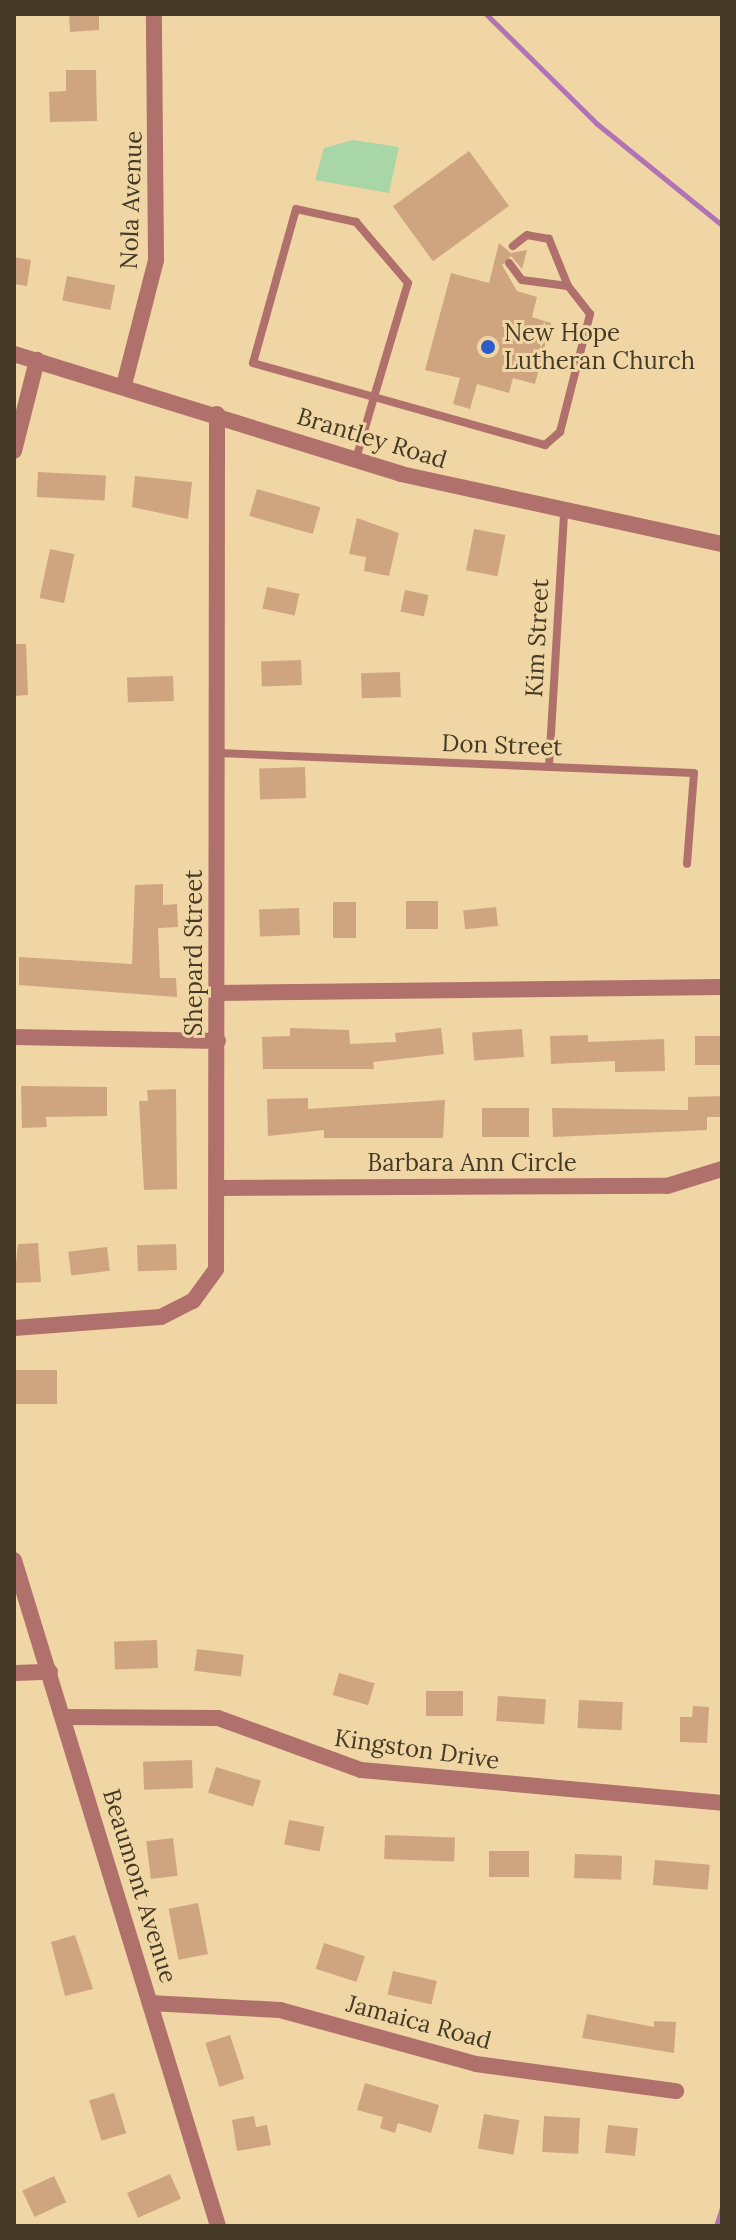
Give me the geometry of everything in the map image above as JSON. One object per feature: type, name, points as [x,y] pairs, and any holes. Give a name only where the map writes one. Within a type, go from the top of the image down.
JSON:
[{"type":"street","name":"Nola Avenue","points":[[124,385],[156,260],[154,14]]},
{"type":"street","name":"Brantley Road","points":[[14,354],[124,385],[356,459],[564,512],[722,544]]},
{"type":"street","points":[[14,451],[37,360]]},
{"type":"street","name":"Shepard Street","points":[[14,1328],[180,1311],[216,1269],[219,1188],[217,414]]},
{"type":"street","points":[[219,993],[722,987]]},
{"type":"street","points":[[14,1037],[218,1041]]},
{"type":"street","name":"Barbara Ann Circle","points":[[219,1188],[667,1186],[722,1169]]},
{"type":"street","name":"Beaumont Avenue","points":[[14,1560],[65,1717],[218,2226]]},
{"type":"street","points":[[14,1673],[50,1672]]},
{"type":"street","name":"Kingston Drive","points":[[65,1717],[218,1718],[361,1770],[722,1803]]},
{"type":"street","name":"Jamaica Road","points":[[150,2003],[280,2010],[476,2064],[676,2091]]},
{"type":"lane","points":[[356,459],[374,397],[408,283],[356,222],[296,209],[253,363],[374,397],[545,445],[560,432],[589,325],[586,306],[568,286],[549,239],[527,235],[513,246]]},
{"type":"lane","points":[[509,263],[522,280],[568,286]]},
{"type":"lane","name":"Kim Street","points":[[549,767],[564,512]]},
{"type":"lane","name":"Don Street","points":[[218,753],[694,773],[687,864]]},
{"type":"green space","points":[[353,140],[399,147],[389,193],[315,180],[324,148]]},
{"type":"building","points":[[69,14],[99,14],[99,30],[70,32]]},
{"type":"building","points":[[66,70],[96,70],[97,121],[50,122],[49,92],[66,91]]},
{"type":"building","points":[[469,151],[509,206],[433,261],[393,206]]},
{"type":"building","name":"New Hope Lutheran Church","points":[[499,243],[511,253],[527,250],[522,269],[511,256],[502,265],[517,291],[537,297],[532,317],[551,323],[535,384],[513,378],[509,393],[477,384],[470,409],[453,404],[460,378],[425,370],[451,273],[489,283]]},
{"type":"building","points":[[14,257],[31,260],[27,286],[14,284]]},
{"type":"building","points":[[67,276],[115,285],[110,310],[62,301]]},
{"type":"building","points":[[38,472],[106,476],[105,501],[37,497]]},
{"type":"building","points":[[135,476],[192,482],[188,519],[132,507]]},
{"type":"building","points":[[257,489],[320,507],[313,534],[249,516]]},
{"type":"building","points":[[357,518],[399,533],[389,576],[364,571],[366,557],[349,554]]},
{"type":"building","points":[[474,529],[505,535],[497,576],[466,570]]},
{"type":"building","points":[[50,549],[74,554],[64,603],[40,598]]},
{"type":"building","points":[[267,587],[299,594],[295,615],[262,609]]},
{"type":"building","points":[[405,590],[428,595],[424,617],[400,612]]},
{"type":"building","points":[[14,644],[26,644],[28,695],[14,696]]},
{"type":"building","points":[[301,660],[302,685],[262,686],[261,661]]},
{"type":"building","points":[[400,672],[401,697],[362,698],[361,673]]},
{"type":"building","points":[[173,676],[174,701],[128,703],[127,678]]},
{"type":"building","points":[[305,767],[306,798],[260,800],[259,769]]},
{"type":"building","points":[[163,884],[163,905],[177,904],[178,927],[158,928],[160,978],[176,978],[177,997],[19,985],[19,957],[132,964],[135,885]]},
{"type":"building","points":[[406,901],[438,901],[438,929],[406,929]]},
{"type":"building","points":[[333,902],[356,902],[356,938],[333,938]]},
{"type":"building","points":[[496,907],[498,926],[465,929],[463,910]]},
{"type":"building","points":[[299,908],[300,935],[260,936],[259,909]]},
{"type":"building","points":[[290,1028],[349,1030],[350,1044],[396,1042],[395,1033],[441,1028],[444,1054],[373,1062],[374,1069],[263,1069],[262,1037],[290,1036]]},
{"type":"building","points":[[522,1029],[524,1057],[474,1060],[472,1032]]},
{"type":"building","points":[[588,1035],[588,1042],[664,1039],[665,1071],[615,1072],[615,1061],[551,1064],[550,1036]]},
{"type":"building","points":[[695,1036],[722,1036],[722,1065],[695,1065]]},
{"type":"building","points":[[21,1086],[107,1087],[107,1116],[46,1117],[47,1127],[22,1128]]},
{"type":"building","points":[[176,1089],[177,1189],[144,1190],[139,1101],[148,1101],[147,1090]]},
{"type":"building","points":[[722,1096],[722,1117],[707,1117],[707,1130],[553,1137],[552,1108],[688,1110],[688,1097]]},
{"type":"building","points":[[308,1098],[308,1109],[445,1100],[443,1138],[324,1138],[324,1130],[268,1136],[267,1099]]},
{"type":"building","points":[[482,1108],[529,1108],[529,1137],[482,1137]]},
{"type":"building","points":[[38,1243],[41,1282],[14,1283],[18,1244]]},
{"type":"building","points":[[176,1244],[177,1270],[138,1271],[137,1245]]},
{"type":"building","points":[[107,1247],[110,1271],[71,1276],[68,1252]]},
{"type":"building","points":[[14,1370],[57,1370],[57,1404],[14,1404]]},
{"type":"building","points":[[157,1640],[158,1668],[115,1669],[114,1642]]},
{"type":"building","points":[[197,1649],[244,1655],[241,1677],[194,1671]]},
{"type":"building","points":[[339,1673],[375,1683],[368,1705],[333,1695]]},
{"type":"building","points":[[426,1691],[463,1691],[463,1716],[426,1716]]},
{"type":"building","points":[[498,1696],[546,1699],[544,1724],[496,1721]]},
{"type":"building","points":[[579,1700],[623,1702],[621,1730],[578,1728]]},
{"type":"building","points":[[693,1706],[709,1707],[707,1743],[680,1742],[680,1717],[692,1717]]},
{"type":"building","points":[[192,1760],[193,1788],[144,1790],[143,1762]]},
{"type":"building","points":[[216,1767],[261,1781],[253,1807],[208,1793]]},
{"type":"building","points":[[289,1820],[324,1827],[320,1851],[284,1845]]},
{"type":"building","points":[[385,1835],[455,1837],[454,1861],[384,1859]]},
{"type":"building","points":[[173,1838],[178,1876],[151,1879],[146,1841]]},
{"type":"building","points":[[489,1851],[529,1851],[529,1877],[489,1877]]},
{"type":"building","points":[[575,1854],[622,1856],[621,1880],[574,1878]]},
{"type":"building","points":[[655,1860],[710,1865],[708,1890],[653,1885]]},
{"type":"building","points":[[198,1903],[208,1954],[178,1960],[169,1909]]},
{"type":"building","points":[[75,1935],[93,1989],[65,1996],[51,1942]]},
{"type":"building","points":[[324,1943],[365,1956],[357,1982],[316,1969]]},
{"type":"building","points":[[393,1971],[437,1981],[431,2005],[388,1994]]},
{"type":"building","points":[[587,2014],[654,2027],[654,2021],[676,2022],[674,2053],[582,2038]]},
{"type":"building","points":[[230,2035],[244,2079],[219,2087],[205,2043]]},
{"type":"building","points":[[365,2083],[439,2105],[431,2133],[398,2123],[395,2133],[380,2128],[383,2117],[357,2110]]},
{"type":"building","points":[[114,2093],[126,2133],[101,2141],[89,2101]]},
{"type":"building","points":[[484,2114],[519,2120],[513,2155],[478,2148]]},
{"type":"building","points":[[254,2116],[256,2127],[267,2125],[271,2145],[237,2151],[232,2120]]},
{"type":"building","points":[[544,2116],[580,2118],[578,2154],[542,2152]]},
{"type":"building","points":[[608,2125],[638,2128],[635,2156],[605,2153]]},
{"type":"building","points":[[170,2174],[181,2199],[138,2218],[127,2193]]},
{"type":"building","points":[[54,2176],[66,2202],[35,2217],[22,2191]]},
{"type":"waterway","points":[[486,14],[596,123],[722,225]]},
{"type":"waterway","points":[[716,2226],[722,2207]]},
{"type":"place","name":"New Hope Lutheran Church","points":[[488,347]]}]
